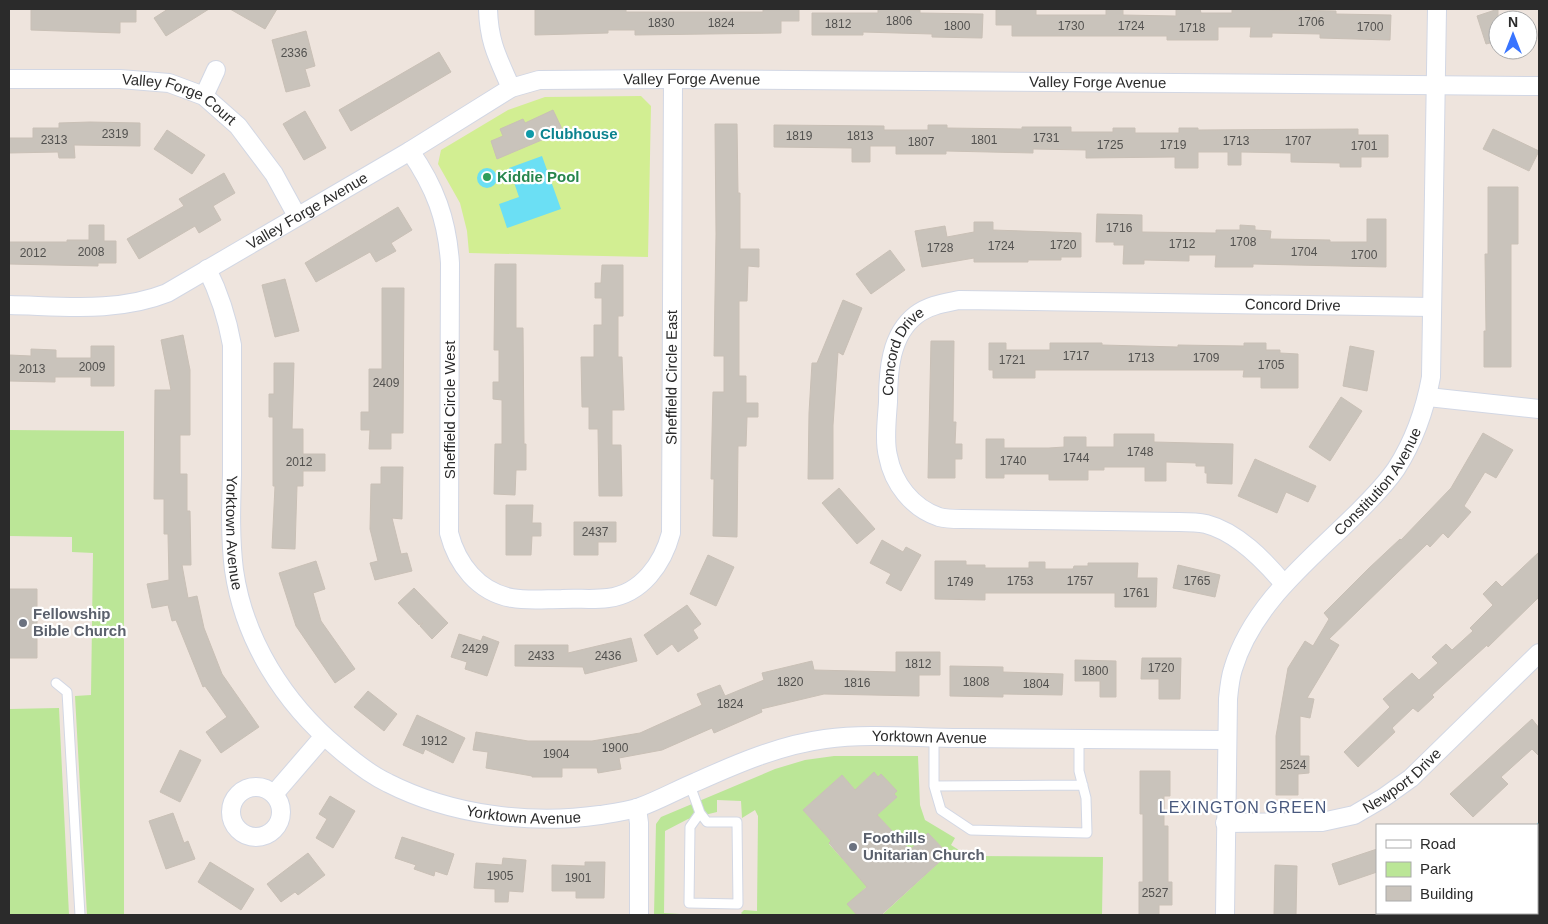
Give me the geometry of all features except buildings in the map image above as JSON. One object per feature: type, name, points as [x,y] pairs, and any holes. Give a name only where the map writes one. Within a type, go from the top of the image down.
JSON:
[{"type":"street","points":[[488,9],[493,47],[511,88]]},
{"type":"street","name":"Constitution Avenue","points":[[1225,915],[1228,699],[1232,671],[1238,652],[1251,626],[1266,604],[1284,584],[1377,494],[1396,469],[1410,446],[1428,396],[1431,377],[1437,9]]},
{"type":"street","points":[[204,96],[216,70]]},
{"type":"street","name":"Valley Forge Avenue","points":[[9,305],[106,308],[149,300],[167,293],[410,151],[491,99],[511,88],[539,80],[673,78],[1539,86]]},
{"type":"street","name":"Sheffield Circle East","points":[[561,598],[610,598],[640,585],[652,574],[662,560],[671,533],[673,78]]},
{"type":"street","name":"Valley Forge Court","points":[[9,79],[120,79],[160,82],[169,83],[204,96],[238,126],[274,174],[297,216]]},
{"type":"street","name":"Sheffield Circle West","points":[[410,151],[433,189],[442,211],[448,240],[450,263],[450,533],[453,546],[460,561],[470,575],[482,586],[497,594],[513,598],[561,598]]},
{"type":"street","name":"Yorktown Avenue","points":[[207,269],[228,318],[232,345],[231,537],[234,571],[253,637],[280,686],[299,710],[324,736],[357,764],[384,782],[443,805],[484,814],[569,818],[638,808],[760,756],[797,744],[825,739],[886,736],[1226,740]]},
{"type":"street","name":"Concord Drive","points":[[1284,584],[1270,568],[1239,540],[1224,531],[1205,524],[962,519],[941,518],[925,511],[902,489],[894,475],[887,454],[888,378],[891,360],[904,328],[916,315],[928,308],[959,300],[1432,308]]},
{"type":"street","points":[[1428,396],[1539,409]]},
{"type":"street","name":"Newport Drive","points":[[1225,823],[1322,822],[1354,814],[1383,798],[1411,778],[1539,654]]},
{"type":"street","points":[[274,794],[324,736]]},
{"type":"street","points":[[638,808],[639,915]]},
{"type":"lane","points":[[56,683],[67,692],[80,915]]},
{"type":"lane","points":[[934,738],[934,786],[941,810],[970,830],[1087,833],[1086,798],[1079,771],[1078,738]]},
{"type":"lane","points":[[690,785],[700,813],[707,822],[737,822],[738,904],[689,903],[690,828],[700,813]]},
{"type":"lane","points":[[934,786],[1083,785]]},
{"type":"green space","points":[[641,96],[651,106],[648,257],[469,253],[467,231],[460,203],[438,164],[441,150],[508,110],[545,97]]},
{"type":"green space","points":[[9,430],[124,431],[124,915],[87,915],[75,696],[91,695],[93,553],[72,552],[72,537],[9,536]]},
{"type":"green space","points":[[59,708],[69,915],[9,915],[9,709]]},
{"type":"green space","points":[[834,756],[918,756],[920,805],[925,820],[955,838],[951,845],[968,856],[1103,857],[1102,915],[877,915],[881,912],[883,914],[948,854],[928,833],[910,850],[877,815],[897,797],[894,794],[896,791],[881,774],[878,777],[874,772],[855,790],[842,775],[803,810],[831,841],[829,844],[857,875],[874,880],[848,904],[857,915],[743,915],[741,913],[744,910],[757,911],[758,816],[755,810],[742,818],[741,801],[717,800],[717,812],[688,819],[665,831],[664,913],[680,915],[654,915],[656,824],[661,817],[775,769],[805,760]]},
{"type":"green space","points":[[1539,864],[1538,915],[1407,915],[1538,914]]},
{"type":"water","points":[[542,156],[561,209],[507,228],[499,204],[519,197],[509,168]]},
{"type":"water","name":"Kiddie Pool","points":[[483,168],[491,168],[497,174],[497,182],[491,188],[483,188],[477,182],[477,174]]},
{"type":"place","name":"Clubhouse","points":[[530,134]]},
{"type":"place","name":"Kiddie Pool","points":[[487,177]]},
{"type":"place","name":"Fellowship Bible Church","points":[[23,623]]},
{"type":"place","name":"Foothills Unitarian Church","points":[[853,847]]},
{"type":"district","name":"LEXINGTON GREEN","points":[[1243,807]]}]
